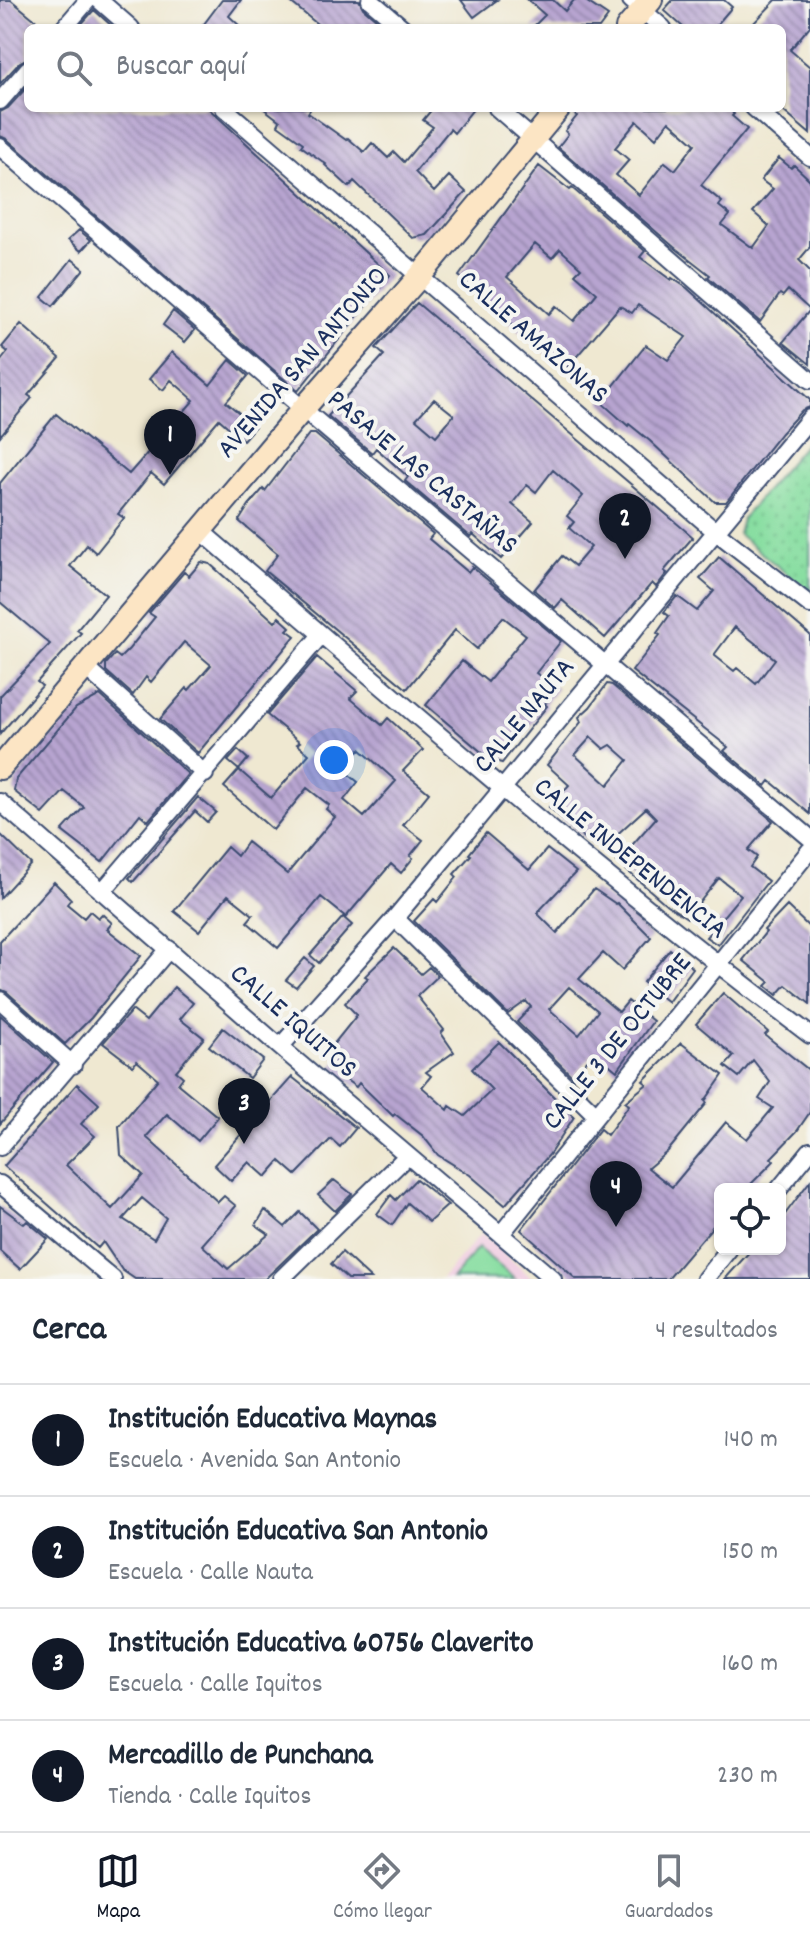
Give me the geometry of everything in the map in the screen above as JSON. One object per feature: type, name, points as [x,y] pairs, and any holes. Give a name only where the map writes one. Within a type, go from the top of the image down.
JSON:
[{"type":"main road","points":[[629,24],[641,3]]},
{"type":"main road","name":"AVENIDA SAN ANTONIO","points":[[0,768],[556,112]]},
{"type":"street","points":[[67,24],[88,0]]},
{"type":"street","points":[[99,0],[126,24]]},
{"type":"street","points":[[370,0],[398,24]]},
{"type":"street","points":[[641,3],[659,24]]},
{"type":"street","points":[[0,101],[24,74]]},
{"type":"street","name":"CALLE AMAZONAS","points":[[229,112],[715,531],[810,605]]},
{"type":"street","points":[[502,112],[810,380]]},
{"type":"street","points":[[759,112],[810,157]]},
{"type":"street","name":"PASAJE LAS CASTAÑAS","points":[[0,147],[303,409],[810,838]]},
{"type":"street","name":"CALLE NAUTA","points":[[280,1047],[395,918],[810,418]]},
{"type":"street","name":"CALLE INDEPENDENCIA","points":[[201,531],[500,789],[716,964],[810,1035]]},
{"type":"street","points":[[102,892],[321,635]]},
{"type":"street","points":[[84,666],[205,774]]},
{"type":"street","name":"CALLE IQUITOS","points":[[0,802],[280,1047],[553,1279]]},
{"type":"street","name":"CALLE 3 DE OCTUBRE","points":[[501,1234],[810,850]]},
{"type":"street","points":[[395,918],[595,1114]]},
{"type":"street","points":[[0,1147],[169,949]]},
{"type":"street","points":[[0,1000],[73,1065]]},
{"type":"street","points":[[784,1183],[810,1151]]},
{"type":"street","points":[[281,1279],[407,1156]]},
{"type":"street","points":[[0,1184],[113,1279]]},
{"type":"street","points":[[705,1279],[724,1255]]},
{"type":"shaded area","points":[[481,1234],[533,1279],[441,1279]]},
{"type":"green space","points":[[810,438],[809,592],[738,534],[742,519]]},
{"type":"green space","points":[[478,1248],[515,1279],[452,1279]]},
{"type":"building","points":[[0,0],[11,0],[40,24],[24,24],[24,60],[0,84]]},
{"type":"building","points":[[222,0],[241,0],[229,16],[238,24],[204,24]]},
{"type":"building","points":[[288,0],[359,0],[363,8],[381,24],[317,24]]},
{"type":"building","points":[[461,0],[497,0],[474,17]]},
{"type":"building","points":[[528,0],[553,0],[565,11],[574,0],[584,0],[608,16],[602,24],[536,24],[545,15]]},
{"type":"building","points":[[673,0],[724,0],[732,7],[717,24],[680,24],[664,10]]},
{"type":"building","points":[[776,0],[810,0],[810,26],[790,50],[810,67],[810,134],[784,112],[786,24],[753,24]]},
{"type":"building","points":[[94,10],[110,24],[82,24]]},
{"type":"building","points":[[24,90],[24,112],[212,112],[390,275],[298,391],[0,136],[0,112]]},
{"type":"building","points":[[268,112],[309,112],[364,152],[372,143],[388,158],[394,152],[404,162],[433,127],[423,120],[430,112],[471,112],[454,133],[450,129],[415,172],[434,192],[449,176],[466,192],[427,235],[413,238],[354,181],[349,187],[326,164],[301,146],[303,143],[278,125],[280,121]]},
{"type":"building","points":[[572,112],[732,112],[732,116],[747,129],[701,185],[722,202],[719,206],[730,215],[722,225],[753,248],[769,226],[753,212],[773,189],[761,180],[779,158],[791,168],[794,165],[810,180],[810,247],[799,260],[810,271],[810,310],[788,290],[783,296],[780,294],[760,322],[708,277],[710,275],[558,147],[577,116]],"holes":[[[637,121],[656,138],[669,121],[695,144],[675,170],[665,162],[639,195],[616,175],[629,160],[615,148]]]},
{"type":"building","points":[[539,166],[570,190],[572,188],[645,251],[640,257],[687,288],[810,400],[810,407],[802,410],[781,433],[726,502],[715,502],[650,441],[601,402],[646,345],[668,360],[686,337],[638,305],[632,313],[620,306],[566,369],[527,339],[459,276]],"holes":[[[535,244],[552,258],[560,249],[581,268],[575,274],[597,293],[574,321],[556,306],[549,314],[507,277]]]},
{"type":"building","points":[[79,230],[91,240],[81,251],[68,240]]},
{"type":"building","points":[[72,259],[84,269],[53,306],[42,297]]},
{"type":"building","points":[[417,303],[693,537],[664,571],[667,573],[656,587],[652,583],[605,638],[562,600],[555,608],[534,590],[562,556],[575,566],[591,547],[569,528],[574,522],[567,516],[583,496],[553,470],[536,492],[527,485],[512,504],[533,522],[501,559],[405,481],[408,477],[376,448],[372,453],[328,416],[384,355],[376,348]],"holes":[[[434,399],[454,415],[436,436],[416,419]]]},
{"type":"building","points":[[810,310],[810,364],[783,342]]},
{"type":"building","points":[[173,311],[195,330],[185,342],[163,325]]},
{"type":"building","points":[[21,324],[60,358],[28,395],[32,398],[0,436],[0,362],[8,352],[2,347]]},
{"type":"building","points":[[172,352],[210,385],[230,360],[248,376],[226,402],[255,426],[243,440],[219,419],[164,484],[151,473],[118,514],[124,518],[96,553],[87,545],[70,566],[106,595],[77,630],[81,633],[37,682],[42,686],[0,734],[0,696],[50,644],[0,602],[0,483],[56,414],[129,474],[194,400],[171,380],[163,390],[149,379]]},
{"type":"building","points":[[309,434],[315,434],[433,534],[429,539],[468,572],[472,567],[561,641],[536,673],[557,689],[502,763],[491,760],[426,705],[462,661],[488,682],[526,635],[503,617],[477,649],[455,630],[407,689],[265,571],[278,554],[239,521]]},
{"type":"building","points":[[719,557],[810,635],[810,814],[770,781],[766,786],[724,751],[728,747],[632,671],[660,635],[657,633],[669,616],[664,612],[677,596],[697,611],[714,591],[700,579]],"holes":[[[735,627],[775,659],[756,684],[714,655]]]},
{"type":"building","points":[[201,562],[210,564],[275,622],[279,617],[295,636],[198,753],[160,719],[211,665],[184,642],[151,682],[146,677],[133,695],[106,671],[106,664],[115,654],[120,658],[129,649],[155,617],[149,613],[184,572],[189,576]]},
{"type":"building","points":[[317,657],[357,691],[350,698],[382,725],[388,718],[423,750],[403,771],[429,793],[403,825],[423,840],[401,873],[391,864],[346,917],[321,897],[278,948],[247,922],[253,915],[228,895],[199,931],[174,911],[227,847],[237,856],[247,842],[287,874],[335,817],[326,809],[329,805],[307,788],[273,830],[224,787],[239,770],[271,798],[309,754],[297,744],[300,742],[267,715]],"holes":[[[360,749],[396,781],[364,817],[344,800],[358,782],[342,769]]]},
{"type":"building","points":[[607,684],[612,685],[773,821],[748,850],[757,857],[750,867],[768,881],[718,945],[706,937],[741,895],[719,878],[687,918],[617,862],[656,818],[646,808],[601,849],[549,807],[569,785],[547,765],[581,722],[579,717]],"holes":[[[591,737],[604,749],[611,745],[628,760],[608,785],[575,755]]]},
{"type":"building","points":[[100,695],[188,774],[148,821],[140,814],[102,862],[62,831],[84,807],[64,791],[43,814],[14,791],[16,779],[76,708]]},
{"type":"building","points":[[238,750],[248,759],[239,770],[228,761]]},
{"type":"building","points":[[198,797],[216,812],[207,822],[195,811],[133,882],[129,878]]},
{"type":"building","points":[[486,833],[529,870],[547,849],[576,872],[537,913],[557,933],[594,889],[617,903],[651,937],[622,970],[603,953],[579,979],[619,1012],[628,1001],[653,1021],[617,1071],[594,1052],[573,1077],[517,1022],[531,1007],[526,1001],[508,1014],[414,921],[434,899],[437,902],[457,877],[454,874]],"holes":[[[569,987],[598,1011],[579,1035],[549,1009]]]},
{"type":"building","points":[[0,834],[31,864],[0,898]]},
{"type":"building","points":[[54,882],[71,899],[67,904],[84,918],[90,911],[98,918],[102,914],[112,923],[107,929],[141,956],[91,1018],[65,1044],[0,989],[0,941]]},
{"type":"building","points":[[787,906],[810,928],[810,1004],[786,985],[777,995],[766,986],[770,982],[743,960],[766,932],[764,930]]},
{"type":"building","points":[[343,917],[352,925],[319,963],[310,955]]},
{"type":"building","points":[[394,948],[421,974],[429,967],[438,976],[417,996],[444,1030],[441,1033],[454,1052],[426,1072],[431,1076],[422,1087],[448,1110],[450,1106],[465,1116],[492,1090],[472,1069],[499,1042],[574,1117],[549,1155],[505,1205],[470,1175],[438,1155],[423,1136],[395,1114],[393,1116],[359,1083],[356,1087],[331,1069],[338,1059],[328,1051],[357,1015],[345,1003],[368,978],[365,976]]},
{"type":"building","points":[[670,949],[693,968],[668,1002],[643,982]]},
{"type":"building","points":[[305,958],[314,966],[296,987],[286,980]]},
{"type":"building","points":[[174,987],[193,1003],[180,1019],[204,1038],[176,1071],[183,1077],[178,1084],[218,1117],[198,1141],[167,1114],[146,1137],[218,1202],[224,1196],[236,1206],[202,1245],[228,1269],[269,1234],[256,1225],[265,1210],[285,1227],[300,1212],[317,1229],[265,1279],[135,1279],[122,1270],[103,1242],[98,1248],[4,1166],[77,1084],[99,1104],[81,1124],[95,1136],[66,1165],[112,1209],[143,1175],[121,1155],[119,1126],[158,1079],[137,1061],[133,1066],[103,1043],[132,1010],[146,1021]],"holes":[[[142,1198],[166,1218],[154,1239],[123,1219]]]},
{"type":"building","points":[[723,993],[768,1032],[765,1035],[810,1071],[810,1112],[771,1158],[774,1161],[752,1183],[714,1183],[714,1225],[668,1279],[576,1279],[521,1230],[600,1129],[607,1135],[629,1105],[625,1102],[647,1084],[643,1081],[681,1043],[723,1075],[705,1101],[707,1103],[668,1151],[648,1168],[672,1187],[726,1122],[747,1139],[773,1108],[759,1099],[770,1082],[753,1060],[739,1077],[725,1066],[734,1056],[696,1024]]},
{"type":"building","points":[[0,1015],[53,1062],[0,1124]]},
{"type":"building","points":[[223,1028],[263,1060],[249,1078],[209,1046]]},
{"type":"building","points":[[292,1077],[356,1128],[340,1147],[331,1139],[296,1175],[280,1161],[266,1177],[249,1162],[231,1181],[214,1165]]},
{"type":"building","points":[[416,1179],[448,1205],[429,1222],[407,1203],[392,1225],[377,1214],[391,1195],[396,1200]]},
{"type":"building","points":[[334,1180],[352,1194],[335,1211],[318,1195]]},
{"type":"building","points":[[810,1181],[810,1279],[725,1279],[747,1255],[786,1255],[786,1213]]},
{"type":"building","points":[[0,1206],[24,1224],[27,1221],[48,1239],[20,1269],[0,1251]]},
{"type":"building","points":[[342,1252],[371,1279],[348,1279],[331,1264]]},
{"type":"place","name":"Institución Educativa Maynas","points":[[170,475]]},
{"type":"place","name":"Institución Educativa San Antonio","points":[[625,559]]},
{"type":"place","name":"Institución Educativa 60756 Claverito","points":[[244,1144]]},
{"type":"place","name":"Mercadillo de Punchana","points":[[616,1227]]}]
